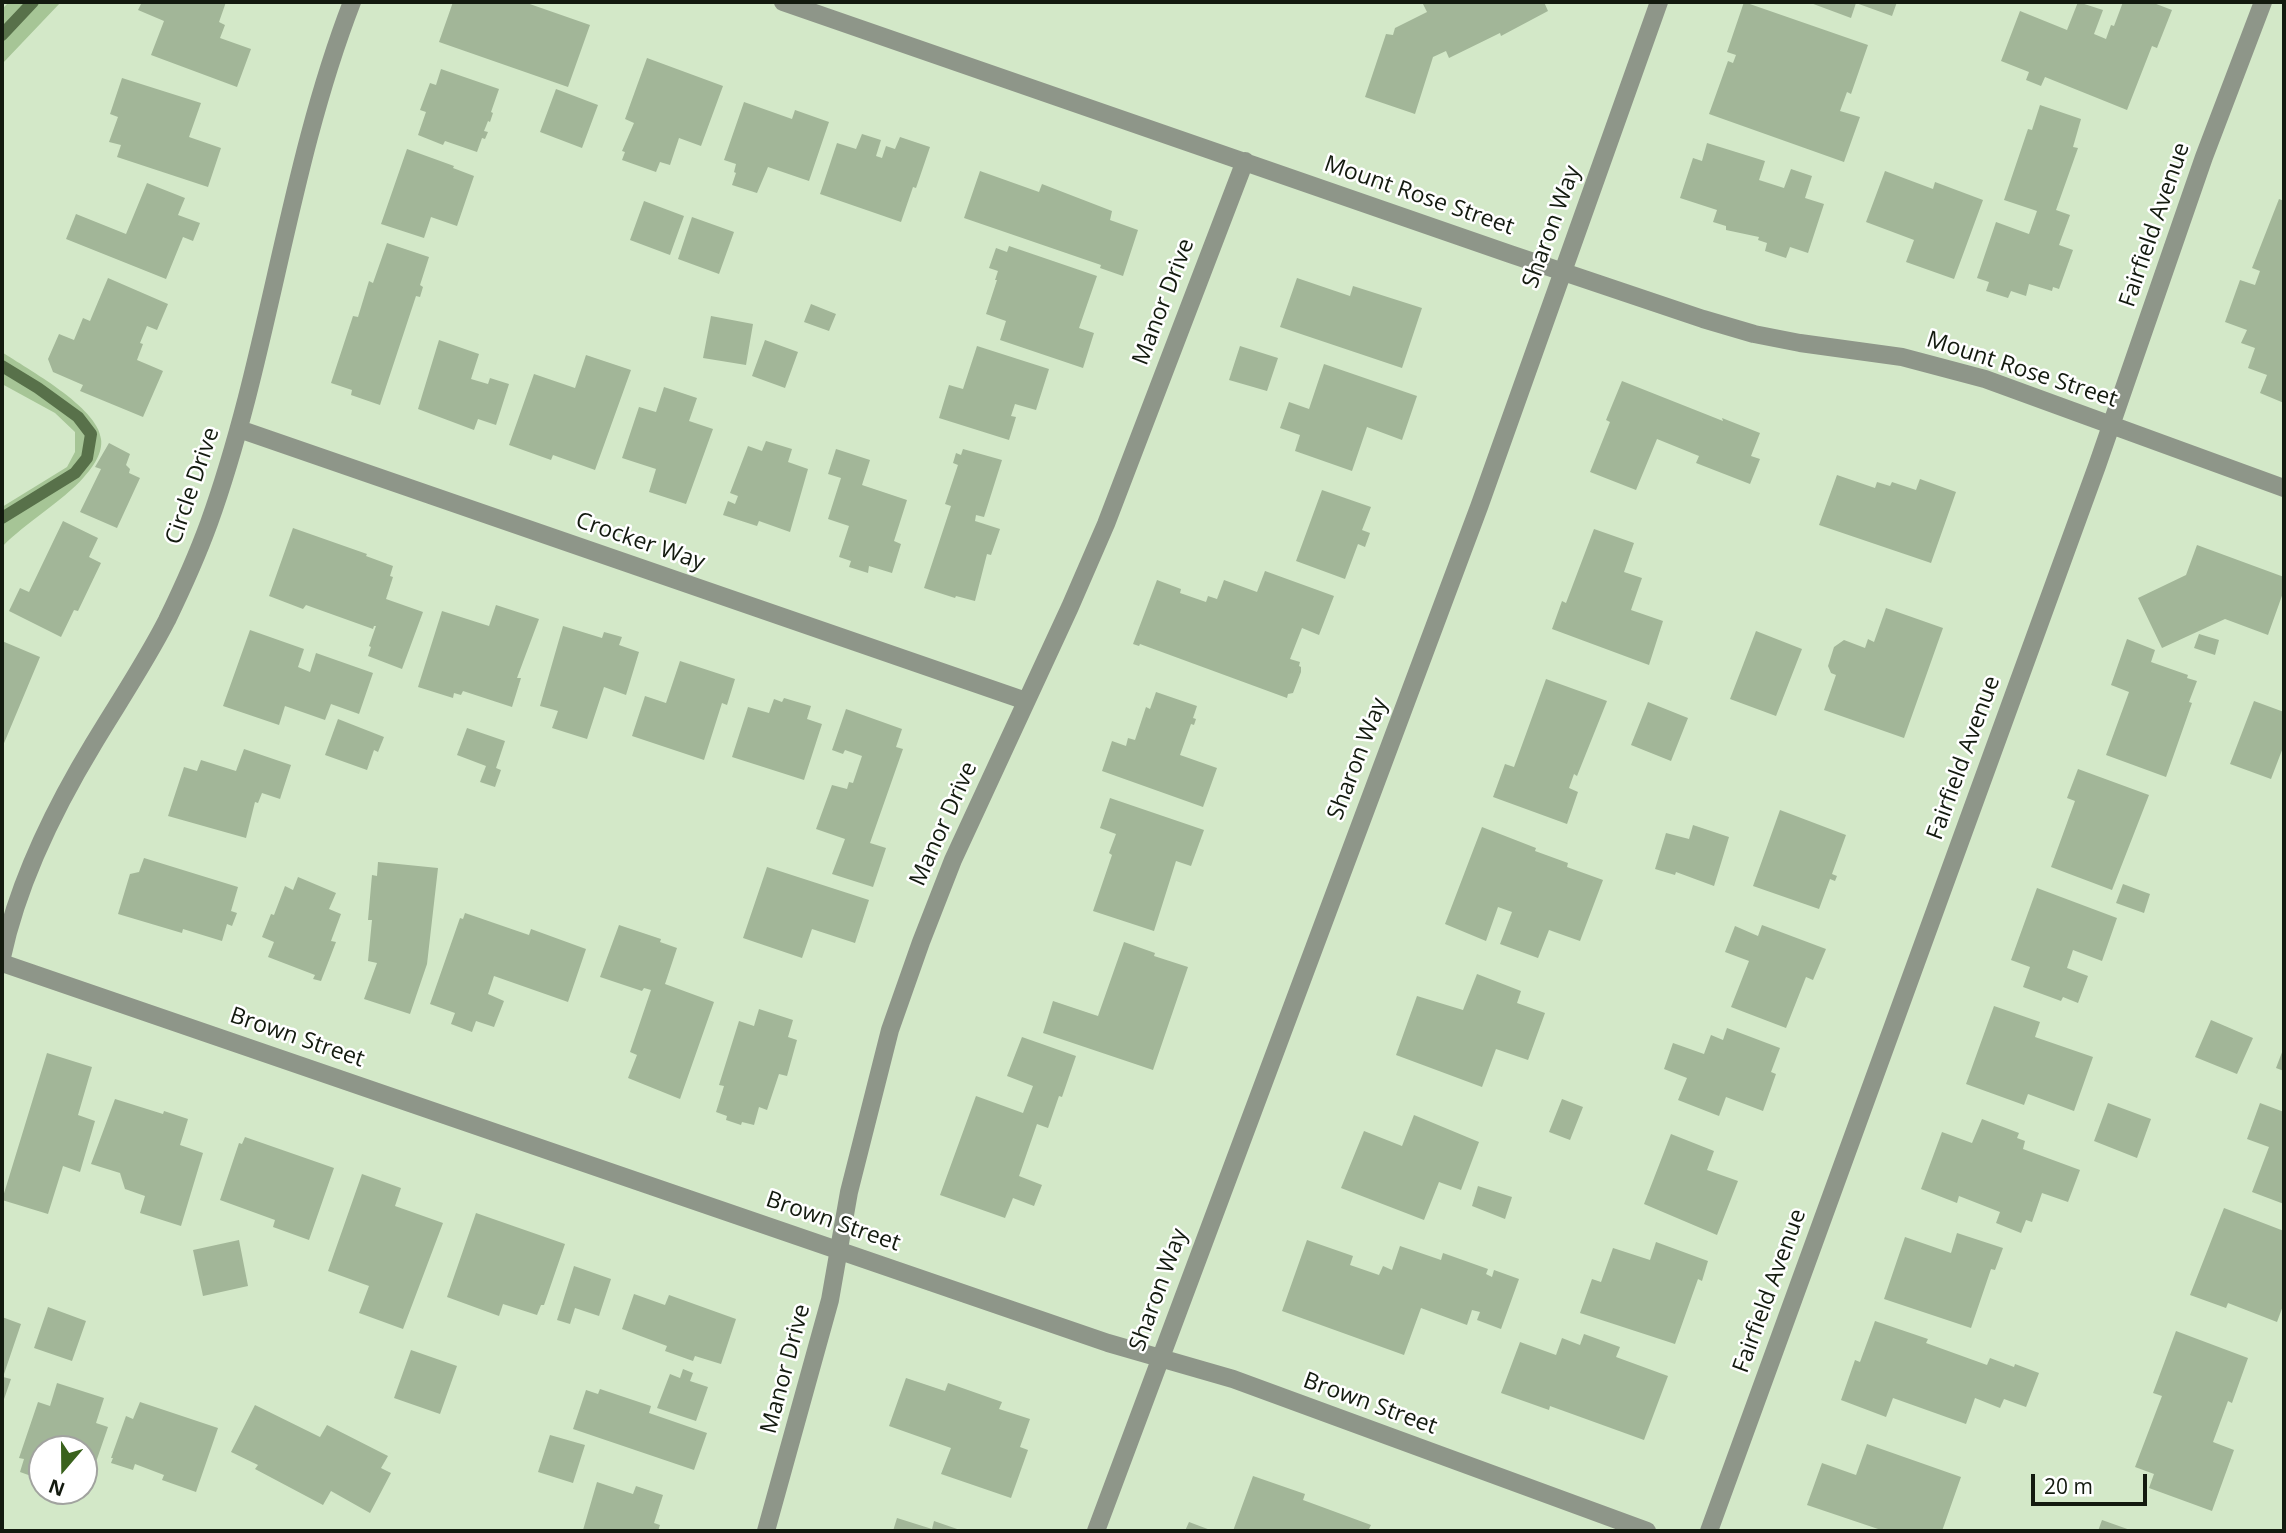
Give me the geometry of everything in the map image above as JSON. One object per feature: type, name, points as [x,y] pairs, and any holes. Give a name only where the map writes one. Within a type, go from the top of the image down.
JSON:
[{"type":"street","name":"Circle Drive","points":[[2,957],[9,923],[54,818],[92,747],[167,620],[208,524],[239,429],[315,113],[352,2]]},
{"type":"street","name":"Mount Rose Street","points":[[783,2],[1562,271],[1754,334],[1902,357],[1942,366],[1985,379],[2284,488]]},
{"type":"street","name":"Sharon Way","points":[[1096,1531],[1479,507],[1659,2]]},
{"type":"street","name":"Fairfield Avenue","points":[[1709,1531],[2112,425],[2204,158],[2263,2]]},
{"type":"street","name":"Manor Drive","points":[[766,1531],[830,1300],[849,1192],[890,1030],[953,860],[1106,524],[1245,161]]},
{"type":"street","name":"Crocker Way","points":[[239,429],[1026,701]]},
{"type":"street","name":"Brown Street","points":[[2,963],[1108,1343],[1233,1380],[1647,1531]]},
{"type":"green space","points":[[9,2],[61,2],[2,64],[2,9]]},
{"type":"green space","points":[[2,352],[60,390],[88,414],[97,427],[101,444],[97,460],[84,477],[2,547],[2,507],[67,467],[75,452],[75,432],[55,413],[2,384]]},
{"type":"building","points":[[142,2],[226,2],[219,22],[225,25],[220,38],[251,49],[237,87],[151,55],[164,21],[138,10]]},
{"type":"building","points":[[453,2],[524,2],[590,25],[568,87],[439,42]]},
{"type":"building","points":[[1422,2],[1544,2],[1548,11],[1501,36],[1500,33],[1449,58],[1446,51],[1433,57],[1415,114],[1365,97],[1386,34],[1393,35],[1395,28],[1427,12]]},
{"type":"building","points":[[1744,2],[1868,45],[1851,94],[1847,92],[1840,111],[1860,117],[1844,162],[1709,114],[1728,61],[1733,63],[1736,55],[1727,52]]},
{"type":"building","points":[[1808,2],[1897,2],[1892,16],[1856,3],[1851,18]]},
{"type":"building","points":[[2078,2],[2103,10],[2094,34],[2106,39],[2123,2],[2151,2],[2172,10],[2157,48],[2152,46],[2127,110],[2045,77],[2041,86],[2026,80],[2029,72],[2001,61],[2020,11],[2067,30]]},
{"type":"building","points":[[647,58],[723,86],[701,146],[679,138],[670,165],[660,162],[656,172],[622,160],[625,152],[622,151],[634,123],[625,119]]},
{"type":"building","points":[[441,69],[499,89],[490,122],[488,121],[484,131],[488,132],[485,139],[482,138],[477,152],[445,141],[443,145],[418,135],[426,112],[420,110],[430,83],[436,85]]},
{"type":"building","points":[[122,78],[201,103],[189,137],[221,148],[208,187],[117,157],[121,145],[109,142],[118,117],[110,114]]},
{"type":"building","points":[[556,89],[598,105],[582,148],[540,132]]},
{"type":"building","points":[[744,102],[792,119],[795,110],[829,122],[809,181],[768,167],[757,193],[732,185],[736,164],[724,160]]},
{"type":"building","points":[[2040,105],[2081,119],[2073,147],[2078,148],[2056,210],[2070,215],[2059,245],[2073,250],[2059,289],[2053,287],[2052,291],[2029,284],[2026,296],[2011,291],[2008,298],[1986,291],[1989,282],[1977,278],[1996,222],[2029,234],[2037,211],[2004,200],[2028,129],[2032,130]]},
{"type":"building","points":[[862,134],[881,140],[876,156],[882,158],[886,146],[895,149],[900,137],[930,147],[901,222],[820,194],[837,143],[856,149]]},
{"type":"building","points":[[1707,143],[1765,161],[1759,180],[1784,188],[1791,169],[1812,176],[1805,198],[1824,204],[1808,253],[1790,247],[1786,258],[1765,251],[1767,243],[1758,240],[1759,237],[1726,230],[1726,226],[1713,222],[1717,210],[1680,198],[1693,158],[1702,161]]},
{"type":"building","points":[[407,149],[474,176],[457,226],[431,217],[424,238],[381,224]]},
{"type":"building","points":[[980,171],[1039,192],[1042,184],[1112,211],[1110,220],[1138,230],[1123,276],[1100,268],[1101,265],[964,218]]},
{"type":"building","points":[[1885,171],[1933,189],[1935,182],[1983,200],[1954,279],[1906,262],[1914,240],[1866,222]]},
{"type":"building","points":[[147,183],[185,198],[178,215],[200,223],[193,241],[183,237],[166,279],[66,239],[76,214],[126,234]]},
{"type":"building","points":[[2279,199],[2284,201],[2284,403],[2260,393],[2267,375],[2248,368],[2255,348],[2241,343],[2247,330],[2225,322],[2240,280],[2255,285],[2260,271],[2252,268]]},
{"type":"building","points":[[644,201],[684,216],[670,255],[630,240]]},
{"type":"building","points":[[692,217],[734,232],[719,274],[678,259]]},
{"type":"building","points":[[387,243],[429,257],[420,285],[423,287],[420,297],[416,296],[380,405],[351,395],[352,390],[331,383],[353,316],[358,317],[369,281],[373,283]]},
{"type":"building","points":[[1009,246],[1097,276],[1079,328],[1094,333],[1083,368],[1000,340],[1006,321],[986,314],[998,271],[989,268],[996,248],[1007,252]]},
{"type":"building","points":[[108,278],[168,304],[157,330],[147,326],[140,343],[143,344],[137,360],[163,371],[143,417],[80,391],[83,385],[53,372],[48,359],[59,334],[74,340],[83,318],[90,321]]},
{"type":"building","points":[[1297,278],[1350,296],[1353,286],[1422,308],[1402,368],[1280,327]]},
{"type":"building","points":[[811,304],[836,314],[829,331],[804,322]]},
{"type":"building","points":[[711,316],[753,324],[746,365],[703,358]]},
{"type":"building","points":[[439,340],[479,354],[471,379],[488,384],[490,378],[509,384],[496,425],[478,419],[474,430],[418,409]]},
{"type":"building","points":[[765,340],[798,352],[785,388],[752,376]]},
{"type":"building","points":[[977,346],[1049,369],[1036,410],[1015,404],[1011,416],[1016,417],[1009,440],[939,418],[949,385],[963,389]]},
{"type":"building","points":[[1240,346],[1278,358],[1267,391],[1229,380]]},
{"type":"building","points":[[586,355],[631,370],[595,470],[553,455],[551,460],[509,445],[534,374],[575,388]]},
{"type":"building","points":[[1324,364],[1417,396],[1402,440],[1367,427],[1352,471],[1295,451],[1300,435],[1280,428],[1289,402],[1309,409]]},
{"type":"building","points":[[1622,381],[1760,433],[1751,456],[1760,459],[1750,484],[1696,463],[1699,456],[1657,439],[1636,490],[1590,472],[1610,422],[1606,420]]},
{"type":"building","points":[[664,387],[697,398],[689,421],[713,429],[686,504],[649,492],[656,469],[622,458],[639,407],[656,412]]},
{"type":"building","points":[[766,441],[792,449],[788,462],[808,469],[790,532],[759,521],[757,526],[723,515],[728,501],[735,504],[738,496],[730,493],[748,446],[762,451]]},
{"type":"building","points":[[109,443],[130,454],[126,465],[130,469],[129,473],[140,478],[117,528],[80,512],[101,469],[95,467]]},
{"type":"building","points":[[836,449],[870,460],[862,485],[907,500],[894,541],[901,544],[892,573],[869,566],[868,573],[849,567],[851,561],[839,557],[849,526],[828,519],[841,478],[828,474]]},
{"type":"building","points":[[963,449],[1002,460],[984,517],[976,515],[975,521],[1000,529],[991,555],[987,554],[975,601],[924,588],[951,506],[945,504],[958,465],[953,463],[956,453],[961,455]]},
{"type":"building","points":[[1837,475],[1875,488],[1877,482],[1890,486],[1892,482],[1916,490],[1920,479],[1956,492],[1931,563],[1819,525]]},
{"type":"building","points":[[1322,490],[1371,507],[1362,530],[1370,533],[1365,547],[1358,544],[1345,579],[1296,561]]},
{"type":"building","points":[[63,521],[98,538],[89,557],[101,563],[78,611],[74,610],[61,637],[9,611],[20,588],[29,592]]},
{"type":"building","points":[[293,528],[393,566],[390,576],[393,577],[386,599],[423,612],[402,669],[368,656],[376,626],[373,629],[306,605],[303,609],[269,596]]},
{"type":"building","points":[[1594,529],[1634,543],[1624,572],[1642,578],[1631,610],[1663,621],[1649,665],[1552,629],[1562,601],[1566,603]]},
{"type":"building","points":[[2197,545],[2284,577],[2284,590],[2268,635],[2225,619],[2162,648],[2138,598],[2186,575]]},
{"type":"building","points":[[1265,571],[1334,596],[1319,635],[1302,628],[1290,659],[1300,662],[1301,672],[1293,693],[1288,694],[1287,698],[1140,644],[1133,644],[1157,580],[1181,589],[1180,593],[1206,602],[1208,596],[1217,599],[1224,580],[1257,592]]},
{"type":"building","points":[[496,605],[539,619],[517,678],[521,678],[512,707],[463,691],[461,695],[454,693],[453,698],[418,687],[442,611],[489,626]]},
{"type":"building","points":[[1886,608],[1943,628],[1904,738],[1824,710],[1836,675],[1831,673],[1828,666],[1834,647],[1844,640],[1865,648],[1868,639],[1874,642]]},
{"type":"building","points":[[563,626],[602,638],[604,632],[622,637],[619,645],[639,652],[626,695],[604,687],[587,739],[552,728],[558,711],[540,706]]},
{"type":"building","points":[[250,630],[304,649],[298,667],[310,672],[316,653],[373,673],[359,714],[331,704],[325,720],[285,706],[279,725],[223,706]]},
{"type":"building","points":[[1756,631],[1802,649],[1776,716],[1730,699]]},
{"type":"building","points":[[2199,634],[2219,640],[2215,655],[2194,648]]},
{"type":"building","points":[[2127,639],[2155,650],[2151,662],[2188,675],[2187,678],[2197,681],[2166,777],[2106,755],[2129,692],[2111,685]]},
{"type":"building","points":[[2,641],[40,657],[2,748]]},
{"type":"building","points":[[680,661],[735,679],[727,705],[722,703],[704,760],[632,736],[645,696],[666,703]]},
{"type":"building","points":[[1546,679],[1607,701],[1577,776],[1574,774],[1569,788],[1578,792],[1567,824],[1493,797],[1505,764],[1514,767]]},
{"type":"building","points":[[1156,692],[1197,706],[1194,725],[1191,724],[1180,755],[1217,768],[1203,807],[1102,771],[1112,741],[1126,746],[1128,738],[1135,740],[1146,707],[1150,709]]},
{"type":"building","points":[[784,698],[811,706],[807,719],[822,724],[804,780],[732,757],[748,707],[769,713],[774,699],[782,702]]},
{"type":"building","points":[[2254,701],[2284,712],[2284,745],[2271,779],[2230,764]]},
{"type":"building","points":[[1648,702],[1688,718],[1671,761],[1631,745]]},
{"type":"building","points":[[846,709],[902,729],[896,747],[903,749],[870,843],[886,848],[873,887],[832,874],[845,839],[816,829],[832,785],[847,789],[849,782],[853,783],[862,756],[845,750],[843,754],[832,750]]},
{"type":"building","points":[[338,719],[384,737],[378,752],[374,750],[367,770],[325,755]]},
{"type":"building","points":[[467,728],[505,741],[496,768],[501,770],[495,787],[480,782],[486,766],[457,755]]},
{"type":"building","points":[[244,749],[291,765],[280,799],[262,793],[258,803],[255,802],[246,838],[168,816],[184,767],[197,771],[201,760],[236,771]]},
{"type":"building","points":[[2078,769],[2149,795],[2112,890],[2051,867],[2075,801],[2067,798]]},
{"type":"building","points":[[1110,798],[1204,830],[1191,866],[1176,861],[1154,931],[1093,911],[1112,855],[1109,853],[1116,834],[1100,828]]},
{"type":"building","points":[[1780,810],[1846,835],[1832,874],[1837,876],[1835,881],[1830,879],[1819,909],[1753,886]]},
{"type":"building","points":[[1693,825],[1729,837],[1714,886],[1676,872],[1675,875],[1655,869],[1666,833],[1689,839]]},
{"type":"building","points":[[1482,827],[1568,863],[1567,867],[1603,880],[1580,941],[1549,930],[1538,958],[1500,944],[1512,912],[1498,907],[1486,941],[1445,924]]},
{"type":"building","points":[[144,858],[238,887],[231,911],[237,913],[232,926],[227,924],[222,941],[183,929],[182,933],[118,914],[130,874],[139,872]]},
{"type":"building","points":[[378,862],[438,868],[427,964],[410,1014],[364,999],[377,963],[368,961],[372,920],[368,920],[372,875],[377,876]]},
{"type":"building","points":[[767,867],[869,900],[855,943],[812,929],[802,958],[743,938]]},
{"type":"building","points":[[298,877],[336,893],[329,909],[341,914],[331,941],[336,942],[321,981],[313,979],[315,975],[268,957],[274,942],[262,937],[285,886],[293,890]]},
{"type":"building","points":[[2123,884],[2150,894],[2144,913],[2116,903]]},
{"type":"building","points":[[2037,888],[2117,918],[2102,961],[2073,950],[2067,968],[2088,976],[2078,1003],[2063,997],[2061,1001],[2023,987],[2030,967],[2011,960]]},
{"type":"building","points":[[465,913],[529,935],[531,929],[586,949],[568,1002],[494,976],[488,994],[504,1001],[494,1027],[476,1021],[472,1032],[451,1024],[455,1013],[430,1004],[460,918],[463,919]]},
{"type":"building","points":[[619,925],[661,939],[660,942],[677,948],[665,984],[714,1002],[680,1099],[628,1078],[637,1055],[630,1052],[651,990],[644,988],[642,991],[600,977]]},
{"type":"building","points":[[1762,925],[1826,949],[1813,980],[1806,977],[1786,1028],[1731,1007],[1749,961],[1725,952],[1735,926],[1758,936]]},
{"type":"building","points":[[1124,942],[1155,953],[1154,956],[1188,967],[1153,1070],[1043,1033],[1053,1001],[1098,1016]]},
{"type":"building","points":[[1477,974],[1521,991],[1517,1003],[1545,1013],[1528,1060],[1496,1049],[1482,1087],[1396,1055],[1417,996],[1463,1010]]},
{"type":"building","points":[[1994,1006],[2040,1022],[2035,1037],[2093,1057],[2074,1111],[2028,1094],[2024,1105],[1966,1084]]},
{"type":"building","points":[[759,1009],[793,1020],[788,1037],[797,1040],[787,1076],[779,1074],[767,1110],[759,1107],[754,1125],[742,1122],[741,1125],[726,1120],[727,1116],[716,1112],[724,1086],[719,1085],[739,1021],[754,1026]]},
{"type":"building","points":[[2211,1020],[2253,1038],[2237,1074],[2195,1057]]},
{"type":"building","points":[[1727,1028],[1780,1048],[1771,1072],[1776,1074],[1763,1111],[1726,1097],[1719,1116],[1678,1100],[1687,1078],[1664,1069],[1673,1043],[1704,1054],[1711,1035],[1723,1040]]},
{"type":"building","points":[[1022,1037],[1076,1056],[1048,1128],[1037,1124],[1019,1176],[1042,1185],[1034,1206],[1013,1198],[1005,1218],[940,1195],[976,1096],[1023,1113],[1033,1086],[1007,1076]]},
{"type":"building","points":[[2284,1047],[2284,1071],[2276,1068]]},
{"type":"building","points":[[47,1053],[92,1067],[78,1115],[95,1121],[80,1172],[63,1166],[48,1214],[2,1200]]},
{"type":"building","points":[[115,1099],[188,1119],[180,1145],[203,1153],[181,1226],[140,1213],[145,1196],[125,1189],[120,1173],[91,1164]]},
{"type":"building","points":[[1562,1099],[1583,1107],[1570,1140],[1549,1132]]},
{"type":"building","points":[[2108,1103],[2151,1119],[2137,1158],[2094,1141]]},
{"type":"building","points":[[2260,1103],[2284,1112],[2284,1204],[2252,1192],[2269,1147],[2247,1139]]},
{"type":"building","points":[[1414,1115],[1479,1142],[1461,1190],[1439,1182],[1424,1220],[1341,1188],[1364,1131],[1402,1146]]},
{"type":"building","points":[[1982,1119],[2019,1133],[2017,1138],[2025,1141],[2023,1149],[2080,1170],[2068,1202],[2042,1193],[2032,1222],[2026,1220],[2021,1233],[1996,1223],[2000,1212],[1959,1196],[1957,1203],[1921,1189],[1942,1132],[1972,1143]]},
{"type":"building","points":[[1671,1134],[1714,1151],[1707,1170],[1738,1181],[1717,1235],[1644,1204]]},
{"type":"building","points":[[245,1137],[334,1168],[309,1240],[273,1227],[275,1220],[220,1200],[239,1143],[242,1144]]},
{"type":"building","points":[[362,1174],[401,1188],[395,1206],[443,1223],[403,1329],[359,1313],[369,1286],[328,1271]]},
{"type":"building","points":[[1478,1186],[1512,1197],[1505,1219],[1472,1206]]},
{"type":"building","points":[[2224,1208],[2284,1231],[2284,1303],[2277,1322],[2228,1303],[2226,1308],[2190,1295]]},
{"type":"building","points":[[476,1213],[565,1244],[544,1305],[541,1305],[537,1315],[503,1304],[499,1316],[447,1297]]},
{"type":"building","points":[[1957,1233],[2003,1248],[1995,1270],[1991,1269],[1971,1328],[1884,1299],[1905,1237],[1951,1253]]},
{"type":"building","points":[[239,1240],[248,1286],[203,1296],[193,1250]]},
{"type":"building","points":[[1307,1240],[1353,1256],[1350,1265],[1379,1275],[1383,1266],[1392,1270],[1400,1246],[1441,1260],[1443,1253],[1488,1269],[1486,1274],[1492,1277],[1494,1270],[1519,1279],[1501,1329],[1477,1320],[1480,1312],[1472,1310],[1467,1325],[1421,1308],[1404,1355],[1282,1311]]},
{"type":"building","points":[[1656,1242],[1708,1261],[1702,1281],[1698,1279],[1675,1344],[1580,1313],[1592,1279],[1601,1282],[1613,1248],[1650,1260]]},
{"type":"building","points":[[574,1266],[611,1279],[599,1316],[575,1308],[570,1324],[557,1320]]},
{"type":"building","points":[[634,1294],[665,1305],[669,1295],[736,1319],[721,1364],[695,1356],[693,1361],[665,1351],[667,1346],[622,1329]]},
{"type":"building","points":[[48,1307],[86,1321],[72,1361],[34,1348]]},
{"type":"building","points":[[2,1317],[21,1324],[3,1377],[11,1379],[2,1405]]},
{"type":"building","points":[[1875,1321],[1928,1339],[1926,1343],[1987,1365],[1990,1358],[2039,1373],[2026,1407],[2004,1399],[2000,1408],[1975,1398],[1966,1424],[1893,1398],[1886,1417],[1841,1400],[1855,1360],[1860,1362]]},
{"type":"building","points":[[2176,1331],[2248,1358],[2232,1403],[2228,1401],[2213,1442],[2234,1450],[2212,1511],[2149,1488],[2154,1474],[2135,1467],[2162,1396],[2153,1393]]},
{"type":"building","points":[[1584,1334],[1620,1347],[1616,1357],[1668,1376],[1644,1440],[1550,1406],[1549,1410],[1501,1393],[1520,1342],[1556,1355],[1562,1338],[1580,1345]]},
{"type":"building","points":[[411,1350],[457,1366],[440,1414],[394,1398]]},
{"type":"building","points":[[683,1369],[693,1373],[690,1381],[708,1387],[696,1421],[657,1408],[670,1374],[680,1378]]},
{"type":"building","points":[[906,1378],[945,1391],[948,1383],[1002,1402],[999,1409],[1030,1419],[1020,1447],[1028,1450],[1011,1498],[941,1474],[951,1448],[889,1426]]},
{"type":"building","points":[[57,1383],[104,1398],[96,1423],[108,1427],[98,1456],[98,1435],[28,1435],[28,1475],[20,1472],[24,1459],[19,1458],[38,1402],[50,1406]]},
{"type":"building","points":[[600,1389],[651,1406],[649,1413],[707,1433],[694,1470],[573,1429],[586,1390],[598,1394]]},
{"type":"building","points":[[140,1402],[218,1428],[196,1492],[162,1480],[164,1475],[135,1464],[133,1470],[111,1463],[126,1416],[133,1419]]},
{"type":"building","points":[[255,1405],[320,1437],[327,1425],[388,1456],[381,1468],[391,1473],[370,1513],[331,1491],[323,1505],[255,1469],[258,1465],[231,1452]]},
{"type":"building","points":[[550,1435],[585,1445],[573,1483],[538,1472]]},
{"type":"building","points":[[1867,1444],[1961,1477],[1942,1531],[1884,1531],[1807,1505],[1822,1463],[1856,1475]]},
{"type":"building","points":[[1253,1476],[1305,1494],[1303,1500],[1371,1525],[1368,1531],[1233,1531]]},
{"type":"building","points":[[597,1482],[633,1494],[636,1486],[663,1495],[654,1523],[660,1525],[658,1531],[583,1530]]},
{"type":"building","points":[[897,1518],[932,1529],[934,1521],[963,1531],[893,1531]]},
{"type":"building","points":[[2102,1520],[2133,1531],[2098,1531]]},
{"type":"building","points":[[1189,1522],[1213,1531],[1185,1531]]},
{"type":"waterway","points":[[2,35],[33,2]]},
{"type":"waterway","points":[[2,366],[78,417],[91,434],[87,458],[75,473],[2,518]]}]
